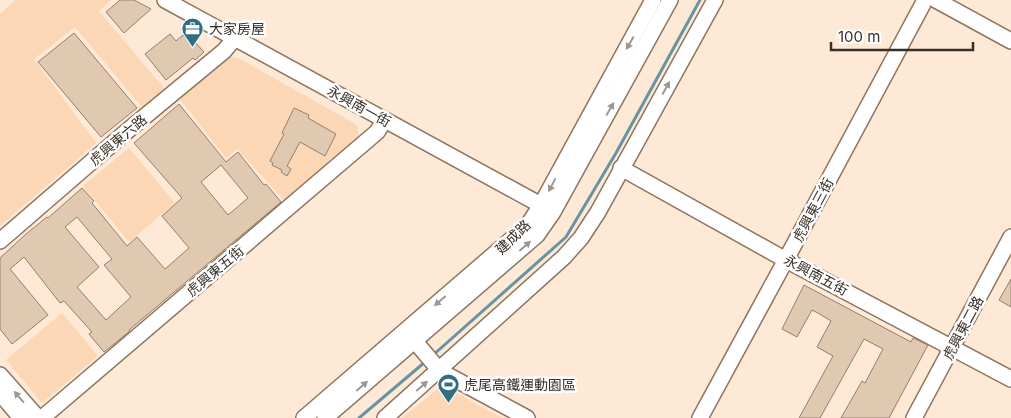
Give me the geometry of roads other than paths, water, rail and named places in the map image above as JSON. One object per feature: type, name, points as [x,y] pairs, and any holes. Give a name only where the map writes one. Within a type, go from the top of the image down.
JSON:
[{"type":"street","name":"永興南一街","points":[[165,0],[547,208]]},
{"type":"street","name":"建成路","points":[[547,208],[653,0]]},
{"type":"street","name":"建成路","points":[[325,418],[413,339],[547,208],[670,0]]},
{"type":"street","points":[[385,418],[437,368],[570,250],[581,238],[598,212],[714,0]]},
{"type":"street","name":"虎興東三街","points":[[700,418],[924,0]]},
{"type":"street","points":[[936,0],[1011,41]]},
{"type":"street","name":"虎興東六路","points":[[0,241],[126,132],[224,51],[235,38]]},
{"type":"street","name":"虎興東五街","points":[[42,418],[377,132],[385,120]]},
{"type":"street","name":"永興南五街","points":[[621,168],[786,260],[1011,379]]},
{"type":"street","name":"虎興東二路","points":[[914,418],[1011,238]]},
{"type":"street","name":"建成路","points":[[304,418],[413,339]]},
{"type":"street","points":[[413,339],[437,368],[527,418]]},
{"type":"street","points":[[0,375],[38,418]]},
{"type":"street","points":[[0,394],[21,418]]},
{"type":"waterway","points":[[432,356],[566,237],[616,153],[700,0]]},
{"type":"waterway","points":[[359,418],[425,362]]},
{"type":"place","name":"大家房屋","points":[[193,48]]},
{"type":"place","name":"虎尾高鐵運動園區","points":[[448,404]]}]
